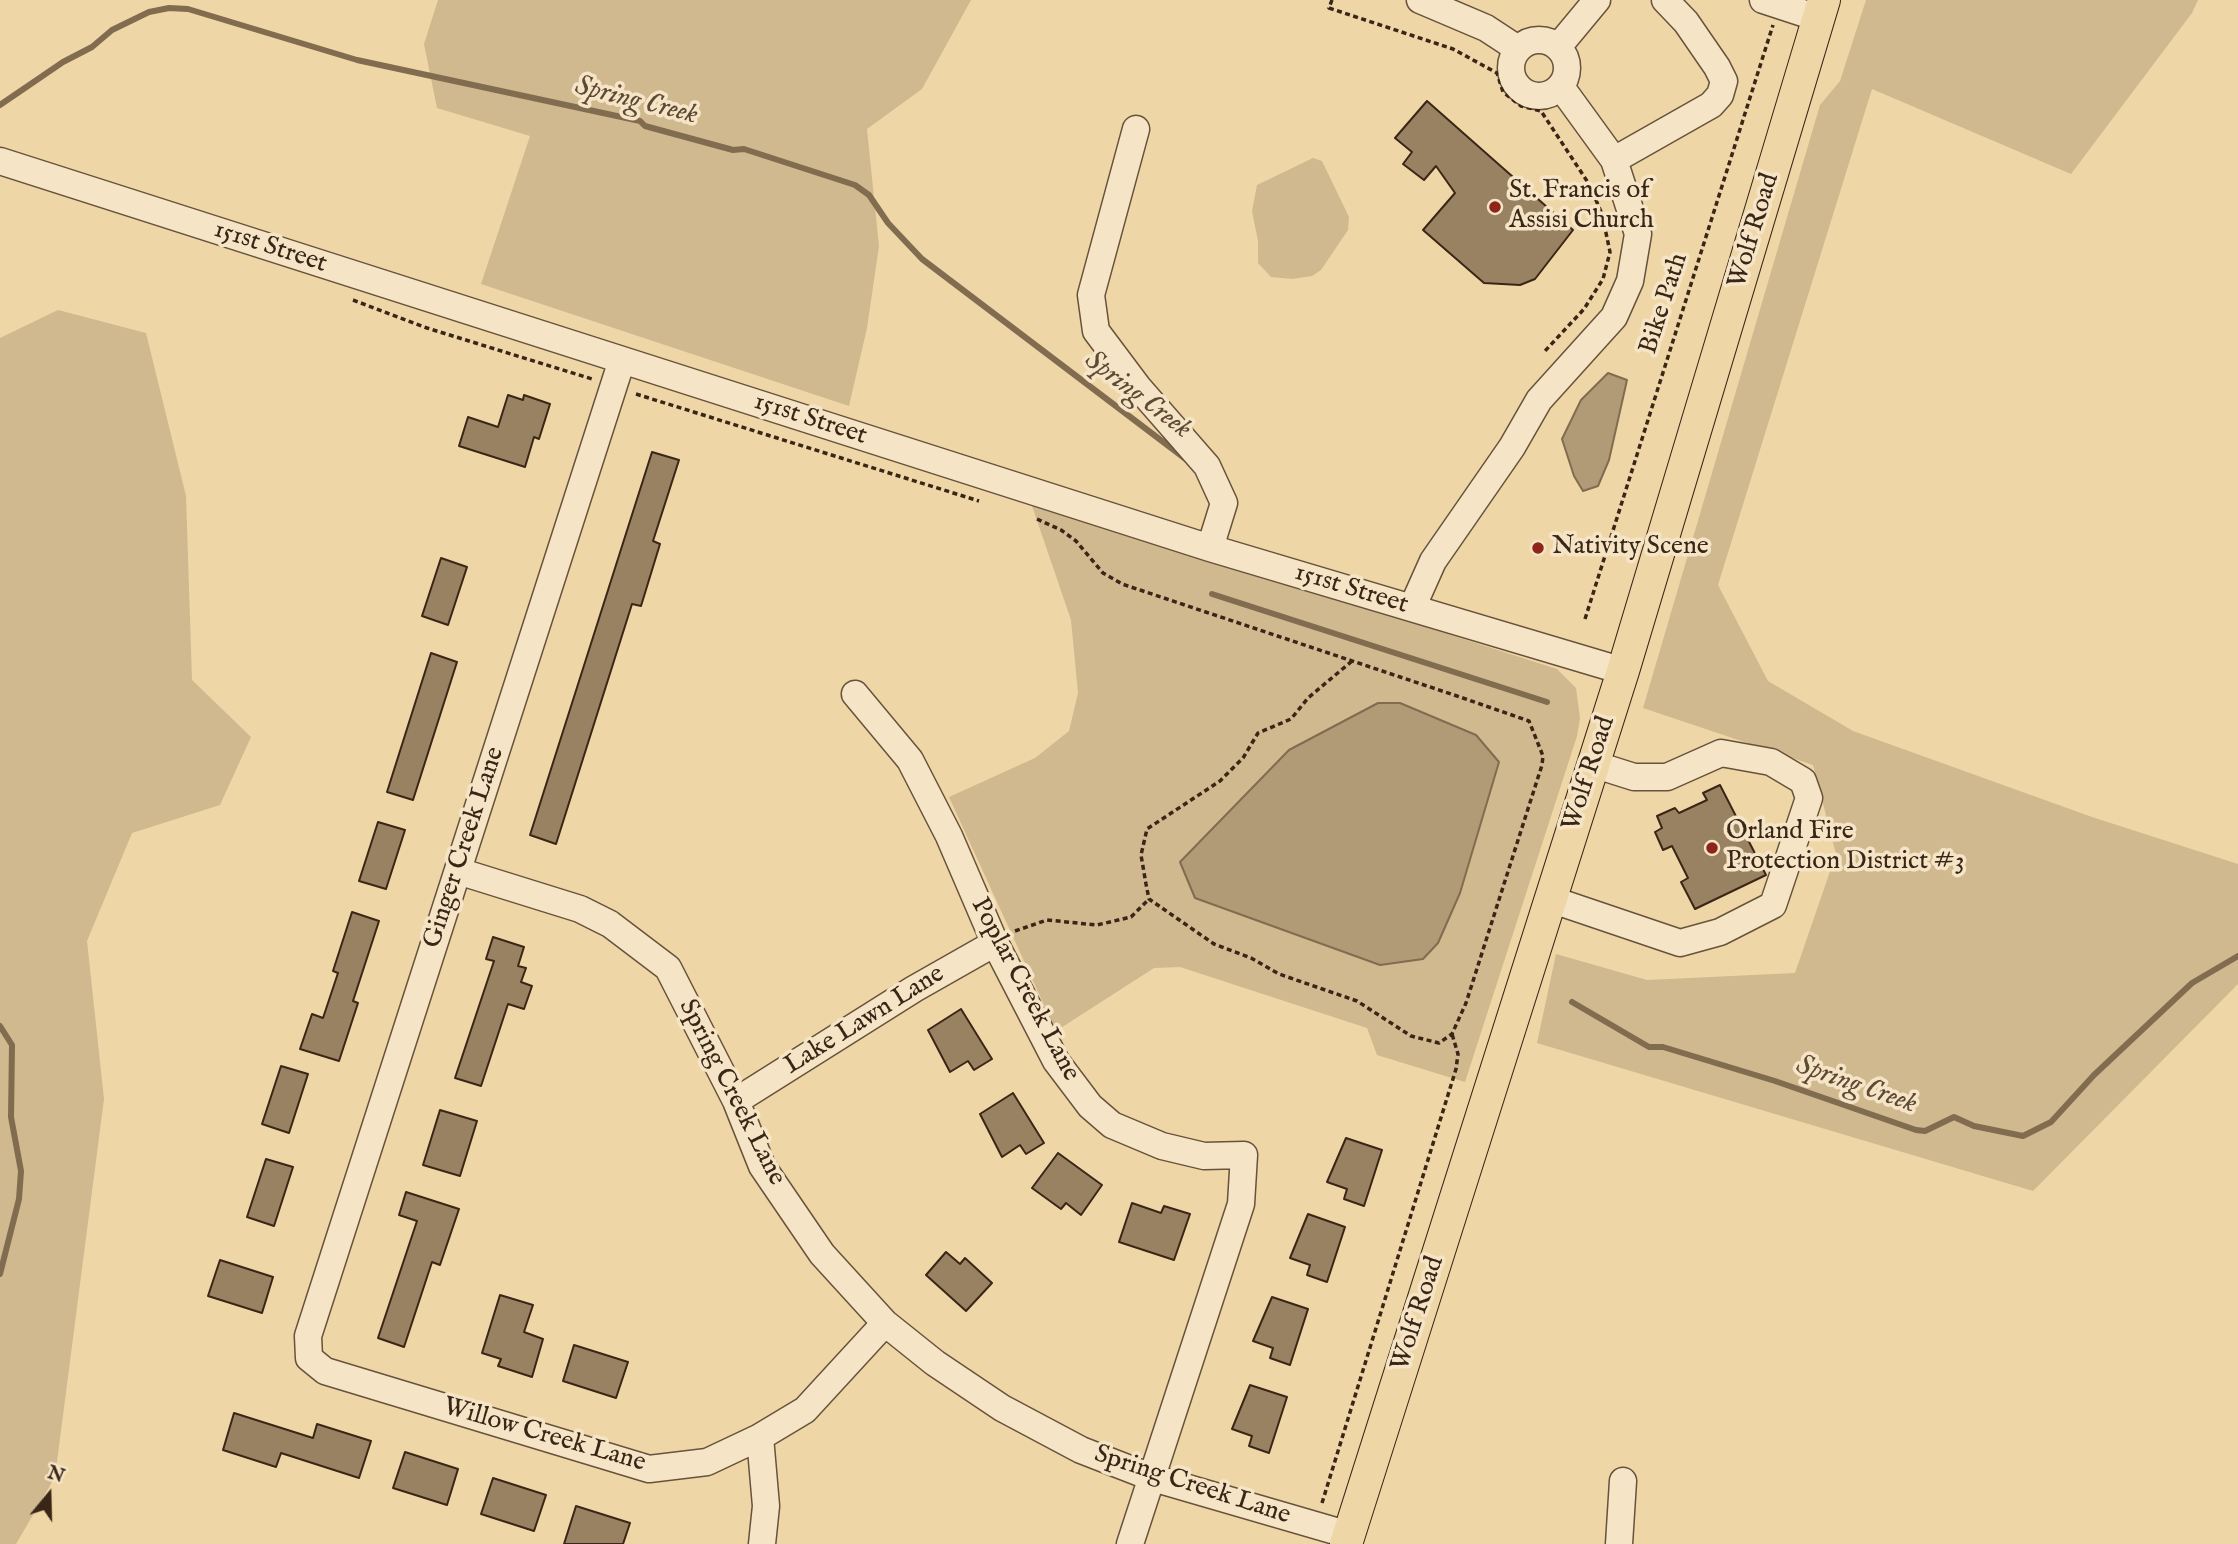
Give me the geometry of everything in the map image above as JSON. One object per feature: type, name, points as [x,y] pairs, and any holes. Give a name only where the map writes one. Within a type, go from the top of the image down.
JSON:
[{"type":"main road","name":"Wolf Road","points":[[1347,1539],[1623,671],[1821,9]]},
{"type":"street","points":[[1420,0],[1486,28],[1518,49]]},
{"type":"street","points":[[1558,47],[1597,0]]},
{"type":"street","points":[[1614,160],[1711,104],[1720,95],[1724,81],[1717,66],[1686,22],[1665,0]]},
{"type":"street","points":[[1771,3],[1821,9]]},
{"type":"street","points":[[1533,40],[1541,40],[1558,47],[1564,54],[1568,70],[1561,87],[1537,97],[1520,90],[1511,75],[1511,65],[1518,49],[1533,40]]},
{"type":"street","points":[[1412,608],[1433,561],[1512,447],[1539,400],[1614,317],[1630,281],[1639,234],[1614,160],[1561,87]]},
{"type":"street","points":[[1136,129],[1091,295],[1096,331],[1138,387],[1207,466],[1224,503],[1210,548]]},
{"type":"street","name":"151st Street","points":[[0,162],[1210,548],[1623,671]]},
{"type":"street","name":"Ginger Creek Lane","points":[[308,1336],[622,360]]},
{"type":"street","name":"Poplar Creek Lane","points":[[855,694],[910,760],[1056,1061],[1090,1106],[1112,1125],[1162,1146],[1204,1156],[1244,1155],[1241,1203],[1153,1478]]},
{"type":"street","points":[[1550,899],[1680,943],[1720,932],[1773,905],[1809,798],[1803,781],[1771,762],[1721,753],[1667,777],[1634,777],[1593,764]]},
{"type":"street","name":"Spring Creek Lane","points":[[458,871],[580,909],[610,924],[668,968],[736,1101],[762,1166],[822,1254],[885,1323],[935,1363],[1002,1408],[1081,1450],[1153,1478],[1315,1525],[1347,1539]]},
{"type":"street","name":"Lake Lawn Lane","points":[[736,1101],[995,940]]},
{"type":"street","name":"Willow Creek Lane","points":[[308,1336],[309,1358],[325,1371],[649,1469],[707,1462],[760,1437],[805,1410],[885,1323]]},
{"type":"street","points":[[760,1437],[766,1506],[762,1544]]},
{"type":"street","points":[[1130,1544],[1153,1478]]},
{"type":"street","points":[[1619,1544],[1623,1481]]},
{"type":"path","points":[[1332,0],[1329,8],[1453,49],[1497,73],[1503,92],[1521,106],[1541,111],[1589,184],[1602,214],[1609,252],[1603,279],[1584,309],[1545,351]]},
{"type":"path","name":"Bike Path","points":[[1585,619],[1771,3]]},
{"type":"path","points":[[347,298],[427,328],[985,502]]},
{"type":"path","points":[[1028,516],[1061,530],[1076,541],[1103,573],[1122,584],[1352,661],[1529,721],[1543,756],[1479,963],[1452,1034],[1439,1043],[1411,1036],[1357,1001],[1279,974],[1251,958],[1213,944],[1149,900],[1142,867],[1147,830],[1220,781],[1243,758],[1258,733],[1291,719],[1308,698],[1352,661]]},
{"type":"path","points":[[995,940],[1047,920],[1097,925],[1131,918],[1149,900]]},
{"type":"path","points":[[1315,1525],[1456,1069],[1458,1054],[1452,1034]]},
{"type":"shaded area","points":[[438,0],[971,0],[922,89],[867,129],[879,246],[867,328],[849,406],[481,284],[530,136],[437,108],[424,44]]},
{"type":"shaded area","points":[[1866,0],[2198,0],[2192,13],[2071,174],[1872,89],[1718,585],[1768,681],[1853,731],[2092,817],[2238,864],[2238,984],[2033,1191],[1537,1043],[1556,954],[1647,980],[1795,973],[1836,854],[1813,765],[1643,708],[1820,105],[1840,81]]},
{"type":"shaded area","points":[[1313,158],[1322,161],[1349,217],[1348,230],[1321,270],[1312,276],[1292,279],[1271,277],[1258,263],[1258,241],[1252,211],[1257,185]]},
{"type":"shaded area","points":[[58,310],[146,333],[186,496],[192,680],[251,737],[220,805],[132,833],[87,941],[104,1099],[55,1477],[16,1544],[0,1544],[0,338]]},
{"type":"shaded area","points":[[1608,373],[1627,380],[1609,460],[1598,486],[1583,491],[1574,476],[1562,439],[1581,400]]},
{"type":"shaded area","points":[[1030,500],[1557,669],[1576,688],[1580,718],[1577,736],[1465,1082],[1377,1055],[1367,1028],[1180,967],[1154,968],[1056,1031],[949,797],[1035,758],[1069,731],[1078,693],[1071,620]]},
{"type":"shaded area","points":[[1378,703],[1400,703],[1476,735],[1499,762],[1460,893],[1438,943],[1423,959],[1380,965],[1195,898],[1180,862],[1289,750]]},
{"type":"building","name":"St. Francis of Assisi Church","points":[[1427,101],[1573,230],[1535,279],[1520,285],[1484,283],[1423,230],[1455,193],[1436,166],[1424,180],[1403,164],[1412,152],[1395,138]]},
{"type":"building","points":[[508,395],[523,400],[524,395],[550,404],[539,439],[534,437],[525,467],[459,446],[468,417],[498,427]]},
{"type":"building","points":[[652,452],[679,460],[653,541],[660,544],[641,606],[632,604],[556,844],[530,835]]},
{"type":"building","points":[[441,558],[467,567],[448,625],[422,616]]},
{"type":"building","points":[[431,653],[457,662],[413,800],[387,792]]},
{"type":"building","name":"Orland Fire Protection District #3","points":[[1720,785],[1766,875],[1695,909],[1681,882],[1688,878],[1672,846],[1663,850],[1655,832],[1662,828],[1657,816],[1675,808],[1679,813],[1707,800],[1703,793]]},
{"type":"building","points":[[378,822],[405,830],[386,889],[359,881]]},
{"type":"building","points":[[352,912],[379,921],[353,1001],[358,1003],[339,1061],[300,1049],[312,1014],[323,1018],[338,973],[333,971]]},
{"type":"building","points":[[493,937],[524,947],[518,966],[526,968],[521,982],[532,986],[524,1009],[508,1004],[481,1086],[455,1078],[494,961],[486,959]]},
{"type":"building","points":[[961,1009],[992,1059],[974,1070],[968,1061],[950,1072],[928,1030]]},
{"type":"building","points":[[281,1066],[308,1074],[289,1133],[262,1124]]},
{"type":"building","points":[[1013,1093],[1044,1143],[1026,1154],[1020,1145],[1002,1157],[980,1114]]},
{"type":"building","points":[[440,1110],[477,1121],[460,1176],[423,1165]]},
{"type":"building","points":[[1346,1138],[1382,1150],[1364,1206],[1344,1199],[1347,1189],[1327,1182]]},
{"type":"building","points":[[1058,1153],[1102,1185],[1081,1215],[1066,1203],[1061,1209],[1032,1188]]},
{"type":"building","points":[[266,1159],[293,1167],[274,1226],[247,1217]]},
{"type":"building","points":[[406,1192],[459,1209],[440,1265],[432,1262],[404,1347],[378,1338],[417,1221],[399,1215]]},
{"type":"building","points":[[1132,1203],[1161,1213],[1164,1206],[1190,1214],[1174,1260],[1119,1242]]},
{"type":"building","points":[[1308,1214],[1345,1227],[1327,1282],[1307,1275],[1310,1265],[1290,1258]]},
{"type":"building","points":[[946,1252],[960,1264],[965,1258],[992,1283],[966,1311],[926,1275]]},
{"type":"building","points":[[220,1260],[273,1277],[262,1313],[208,1296]]},
{"type":"building","points":[[500,1295],[533,1305],[524,1332],[543,1339],[532,1377],[498,1366],[501,1359],[482,1353]]},
{"type":"building","points":[[1272,1297],[1308,1309],[1290,1365],[1270,1358],[1273,1348],[1253,1341]]},
{"type":"building","points":[[574,1345],[628,1362],[616,1398],[563,1381]]},
{"type":"building","points":[[1250,1385],[1287,1397],[1269,1453],[1249,1446],[1252,1436],[1232,1429]]},
{"type":"building","points":[[234,1413],[313,1438],[317,1424],[371,1441],[359,1478],[281,1453],[276,1467],[223,1450]]},
{"type":"building","points":[[405,1452],[458,1469],[447,1505],[393,1488]]},
{"type":"building","points":[[493,1478],[546,1495],[534,1531],[481,1514]]},
{"type":"building","points":[[576,1506],[630,1523],[623,1544],[564,1544]]},
{"type":"waterway","name":"Spring Creek","points":[[0,105],[63,62],[92,47],[112,30],[149,12],[169,8],[188,9],[357,60],[640,121],[645,126],[733,150],[744,149],[855,185],[869,195],[888,223],[922,259],[1187,460]]},
{"type":"waterway","name":"Spring Creek","points":[[1212,594],[1547,702]]},
{"type":"waterway","name":"Spring Creek","points":[[1572,1002],[1649,1047],[1663,1047],[1775,1081],[1916,1130],[1925,1131],[1954,1117],[1974,1126],[2023,1136],[2051,1122],[2094,1075],[2192,983],[2238,956]]},
{"type":"waterway","points":[[0,1026],[12,1045],[11,1117],[21,1171],[19,1199],[0,1274]]},
{"type":"place","name":"St. Francis of Assisi Church","points":[[1495,207]]},
{"type":"place","name":"Nativity Scene","points":[[1538,548]]},
{"type":"place","name":"Orland Fire Protection District #3","points":[[1712,848]]}]
